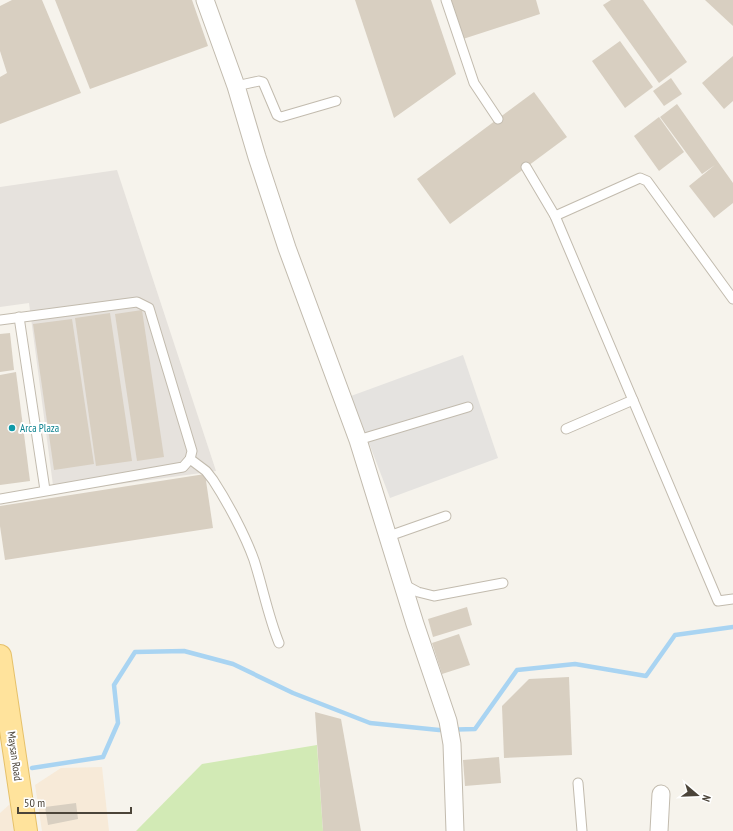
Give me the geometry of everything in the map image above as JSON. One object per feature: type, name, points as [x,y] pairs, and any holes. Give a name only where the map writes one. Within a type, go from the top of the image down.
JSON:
[{"type":"main road","name":"Maysan Road","points":[[0,656],[26,831]]},
{"type":"street","points":[[205,0],[236,86],[257,157],[287,248],[358,440],[448,721],[452,744],[455,831]]},
{"type":"street","points":[[660,794],[660,831]]},
{"type":"lane","points":[[446,0],[474,83],[498,119]]},
{"type":"lane","points":[[236,86],[259,81],[264,82],[277,115],[281,117],[336,101]]},
{"type":"lane","points":[[526,167],[554,216],[718,601],[733,599]]},
{"type":"lane","points":[[554,216],[640,178],[647,181],[733,299]]},
{"type":"lane","points":[[0,320],[137,302],[149,308],[192,451],[190,459],[183,467],[0,499]]},
{"type":"lane","points":[[19,318],[45,490]]},
{"type":"lane","points":[[566,429],[633,400]]},
{"type":"lane","points":[[358,440],[468,407]]},
{"type":"lane","points":[[190,459],[206,470],[213,480],[248,545],[279,643]]},
{"type":"lane","points":[[389,536],[446,516]]},
{"type":"lane","points":[[403,584],[418,592],[434,596],[503,584]]},
{"type":"lane","points":[[578,783],[582,831]]},
{"type":"shaded area","points":[[117,170],[216,471],[54,493],[29,303],[0,307],[0,187]]},
{"type":"shaded area","points":[[463,355],[498,458],[390,498],[351,396]]},
{"type":"shaded area","points":[[102,767],[109,831],[42,831],[35,785],[61,768]]},
{"type":"shaded area","points":[[10,804],[15,831],[0,831],[0,813]]},
{"type":"green space","points":[[317,745],[323,831],[136,831],[202,764]]},
{"type":"building","points":[[12,0],[42,0],[81,93],[0,124],[0,77],[7,73],[0,51],[0,6]]},
{"type":"building","points":[[55,0],[192,0],[208,46],[90,89]]},
{"type":"building","points":[[355,0],[431,0],[456,74],[394,118]]},
{"type":"building","points":[[450,0],[536,0],[540,14],[463,39]]},
{"type":"building","points":[[611,0],[643,0],[687,62],[659,83],[603,5]]},
{"type":"building","points":[[705,0],[733,0],[733,26]]},
{"type":"building","points":[[620,41],[653,87],[625,108],[592,61]]},
{"type":"building","points":[[733,56],[733,101],[724,109],[702,83]]},
{"type":"building","points":[[671,78],[682,94],[664,106],[653,91]]},
{"type":"building","points":[[534,92],[567,137],[450,224],[417,179]]},
{"type":"building","points":[[677,104],[733,183],[733,203],[714,218],[689,186],[715,165],[702,174],[660,117]]},
{"type":"building","points":[[659,117],[684,152],[659,171],[634,136]]},
{"type":"building","points":[[142,310],[164,457],[137,461],[115,314]]},
{"type":"building","points":[[110,313],[132,461],[96,466],[75,318]]},
{"type":"building","points":[[72,319],[94,464],[54,470],[33,324]]},
{"type":"building","points":[[10,333],[14,370],[0,372],[0,334]]},
{"type":"building","name":"Arca Plaza","points":[[16,372],[30,481],[0,485],[0,375]]},
{"type":"building","points":[[205,474],[213,528],[5,560],[0,526],[0,506]]},
{"type":"building","points":[[467,607],[472,625],[433,637],[428,619]]},
{"type":"building","points":[[459,634],[470,665],[442,674],[432,643]]},
{"type":"building","points":[[569,677],[572,755],[504,758],[502,706],[529,679]]},
{"type":"building","points":[[315,712],[341,719],[361,831],[323,831]]},
{"type":"building","points":[[499,757],[501,783],[465,786],[463,760]]},
{"type":"building","points":[[76,803],[78,819],[48,825],[45,807]]},
{"type":"waterway","points":[[32,768],[103,757],[118,723],[114,685],[135,652],[184,651],[233,664],[293,693],[370,723],[439,730],[475,729],[517,670],[575,664],[646,676],[675,635],[733,627]]},
{"type":"place","name":"Arca Plaza","points":[[12,428]]}]
